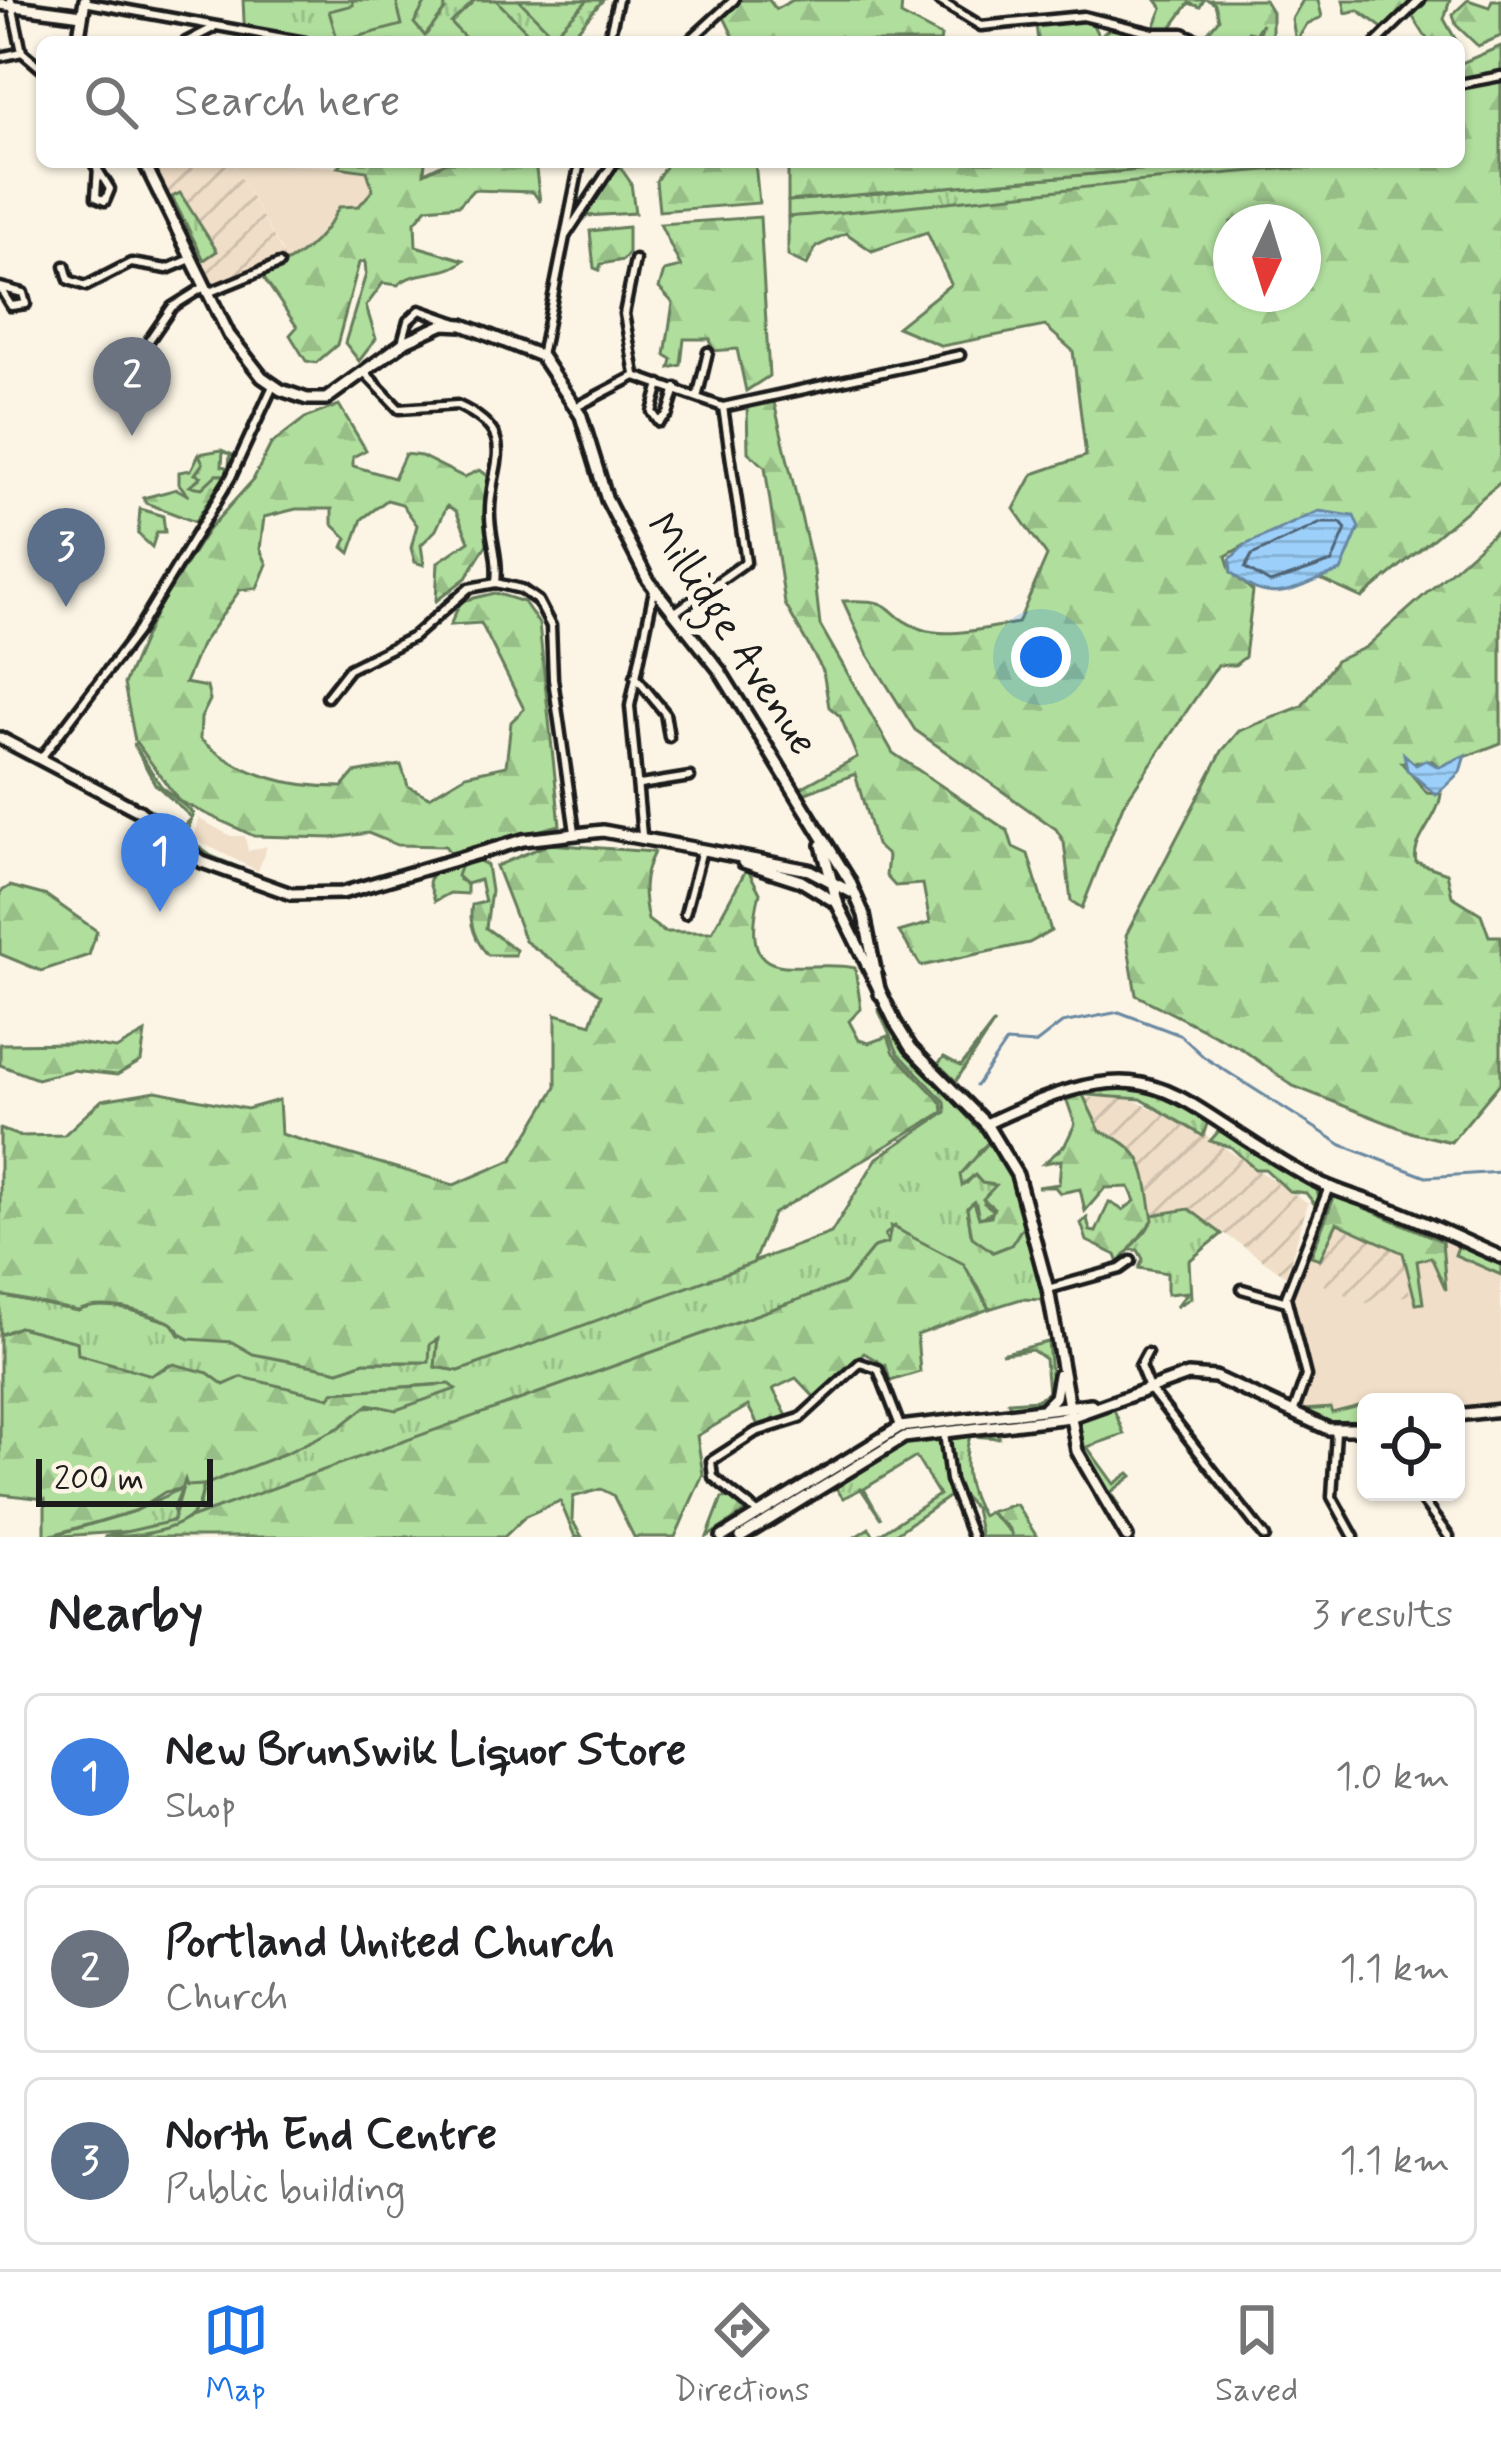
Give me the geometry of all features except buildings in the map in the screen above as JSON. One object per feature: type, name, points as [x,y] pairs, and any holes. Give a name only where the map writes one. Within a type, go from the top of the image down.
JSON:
[{"type":"street","points":[[609,36],[618,0]]},
{"type":"street","points":[[695,36],[734,0]]},
{"type":"street","points":[[938,0],[981,26],[1083,16],[1153,33],[1190,36]]},
{"type":"street","points":[[1383,36],[1420,0]]},
{"type":"street","points":[[36,64],[22,52],[8,3],[84,6],[272,36]]},
{"type":"street","points":[[79,36],[84,6]]},
{"type":"street","points":[[197,36],[216,26]]},
{"type":"street","points":[[0,57],[22,52]]},
{"type":"street","points":[[1465,83],[1501,76]]},
{"type":"street","points":[[96,168],[95,191],[105,201],[110,189],[98,168]]},
{"type":"street","points":[[147,168],[229,335],[273,386],[298,398],[321,400],[436,326],[463,325]]},
{"type":"street","points":[[402,345],[408,321],[420,310],[541,356],[579,168]]},
{"type":"street","points":[[564,238],[610,168]]},
{"type":"street","points":[[65,266],[74,284],[86,286],[130,263],[167,268],[194,257]]},
{"type":"street","points":[[634,260],[624,314],[635,376]]},
{"type":"street","points":[[150,339],[167,312],[208,289],[279,264]]},
{"type":"street","points":[[698,394],[708,352]]},
{"type":"street","name":"Millidge Avenue","points":[[541,356],[576,407],[613,513],[654,590],[719,671],[856,896],[880,994]]},
{"type":"street","points":[[576,407],[635,376],[698,394],[723,407],[960,356]]},
{"type":"street","points":[[365,373],[399,409],[457,405],[491,431],[501,458],[490,514],[499,551],[496,583]]},
{"type":"street","points":[[661,384],[652,412],[658,422],[668,414],[676,388]]},
{"type":"street","points":[[40,759],[137,632],[231,477],[273,386]]},
{"type":"street","points":[[674,613],[746,562],[723,407]]},
{"type":"street","points":[[326,697],[349,669],[413,637],[463,592],[496,583],[530,595],[551,626],[553,679],[575,832]]},
{"type":"street","points":[[641,835],[630,714],[654,590]]},
{"type":"street","points":[[635,676],[665,713],[668,737]]},
{"type":"street","points":[[0,738],[139,811],[212,867],[304,896],[343,893],[523,840],[575,832],[641,835],[793,867],[831,879],[856,896]]},
{"type":"street","points":[[639,785],[690,777]]},
{"type":"street","name":"Millidge Avenue","points":[[815,829],[838,904],[911,1048],[986,1124],[1020,1181],[1048,1289],[1084,1470],[1127,1537]]},
{"type":"street","points":[[793,867],[812,864],[824,849]]},
{"type":"street","points":[[706,850],[801,881],[856,919],[864,915]]},
{"type":"street","points":[[685,914],[706,850]]},
{"type":"street","points":[[986,1124],[1075,1085],[1139,1082],[1196,1103],[1329,1187],[1501,1257]]},
{"type":"street","points":[[1293,1413],[1306,1376],[1287,1301],[1329,1187]]},
{"type":"street","points":[[1048,1289],[1121,1269],[1131,1261]]},
{"type":"street","points":[[1242,1289],[1287,1301]]},
{"type":"street","points":[[1036,1411],[1057,1394],[1059,1346]]},
{"type":"street","points":[[1147,1353],[1140,1366],[1149,1388],[1265,1537]]},
{"type":"street","points":[[761,1517],[714,1478],[711,1461],[756,1432],[800,1418],[860,1363],[878,1369],[902,1432]]},
{"type":"street","points":[[944,1426],[1070,1412],[1206,1375],[1336,1431],[1357,1430]]},
{"type":"street","points":[[1465,1414],[1501,1410]]},
{"type":"street","points":[[722,1537],[741,1534],[761,1517],[902,1432],[1036,1411],[1070,1412]]},
{"type":"street","points":[[944,1426],[950,1480],[972,1537]]},
{"type":"street","points":[[1336,1431],[1331,1496],[1354,1537]]},
{"type":"street","points":[[1422,1501],[1448,1537]]},
{"type":"shaded area","points":[[155,168],[235,168],[284,256],[214,283]]},
{"type":"shaded area","points":[[235,168],[367,171],[373,190],[359,206],[339,208],[320,238],[280,267],[277,259],[284,255]]},
{"type":"shaded area","points":[[198,818],[231,836],[245,836],[248,851],[267,846],[258,871],[194,839]]},
{"type":"shaded area","points":[[1127,1097],[1193,1127],[1308,1203],[1286,1276],[1189,1209],[1152,1215],[1145,1189],[1118,1179],[1082,1098]]},
{"type":"shaded area","points":[[1329,1187],[1501,1257],[1501,1410],[1465,1414],[1465,1393],[1357,1393],[1357,1430],[1343,1431],[1293,1413],[1306,1383],[1288,1291]]},
{"type":"shaded area","points":[[1334,1225],[1398,1225],[1410,1295],[1366,1303],[1311,1280]]},
{"type":"green space","points":[[243,0],[603,0],[572,36],[245,36]]},
{"type":"green space","points":[[352,0],[396,0],[402,25],[361,36],[336,36],[329,11],[353,5]]},
{"type":"green space","points":[[427,0],[444,0],[445,10],[425,36],[414,23]]},
{"type":"green space","points":[[475,0],[496,0],[531,36],[463,36],[451,23]]},
{"type":"green space","points":[[519,0],[588,0],[553,35]]},
{"type":"green space","points":[[740,0],[769,0],[776,9],[793,0],[902,0],[901,15],[941,36],[733,36],[722,13]]},
{"type":"green space","points":[[1156,0],[1204,0],[1200,7],[1189,3],[1171,28],[1154,28],[1162,8]]},
{"type":"green space","points":[[1208,0],[1265,0],[1272,12],[1272,36],[1258,36],[1262,23],[1255,34],[1205,36],[1219,19],[1215,4]]},
{"type":"green space","points":[[1303,0],[1318,0],[1322,17],[1307,24],[1300,36],[1295,36],[1292,19]]},
{"type":"green space","points":[[1343,0],[1415,0],[1385,30],[1358,10],[1346,13]]},
{"type":"green space","points":[[1422,0],[1450,0],[1444,19],[1454,36],[1425,36],[1411,14]]},
{"type":"green space","points":[[1468,0],[1489,7],[1492,0],[1501,0],[1501,36],[1478,46],[1456,25],[1453,14]]},
{"type":"green space","points":[[1091,21],[1098,36],[1037,36],[1036,24]]},
{"type":"green space","points":[[1113,26],[1129,31],[1129,36],[1100,36]]},
{"type":"green space","points":[[1501,46],[1501,72],[1465,79],[1465,61]]},
{"type":"green space","points":[[1501,80],[1501,482],[1362,598],[1245,545],[1226,556],[1231,572],[1253,591],[1245,657],[1235,665],[1218,665],[1123,805],[1082,908],[1071,901],[1064,842],[1056,829],[915,730],[867,653],[843,601],[883,605],[908,623],[932,632],[1018,623],[1047,556],[1014,509],[1033,474],[1086,456],[1073,351],[1045,326],[942,346],[897,327],[951,284],[927,232],[872,251],[846,233],[816,247],[807,265],[788,256],[788,217],[1292,168],[1465,168],[1465,86]]},
{"type":"green space","points":[[345,168],[424,168],[424,173],[434,168],[536,168],[540,202],[533,192],[473,190],[459,205],[427,208],[415,222],[416,246],[464,260],[398,285],[383,283],[366,306],[376,339],[359,361],[345,343],[366,274],[365,261],[359,263],[337,345],[316,363],[306,361],[290,335],[297,327],[261,274],[307,249],[339,207],[359,206],[373,190],[367,171]]},
{"type":"green space","points":[[615,168],[621,168],[631,183],[635,213],[585,216]]},
{"type":"green space","points":[[664,168],[756,168],[759,203],[659,211],[656,181]]},
{"type":"green space","points":[[788,168],[1160,168],[788,201]]},
{"type":"green space","points":[[1160,168],[1292,168],[788,217],[788,201]]},
{"type":"green space","points":[[180,193],[217,251],[204,260],[172,197]]},
{"type":"green space","points":[[760,217],[769,376],[746,391],[737,349],[712,351],[710,339],[684,339],[681,365],[670,368],[672,359],[665,355],[673,303],[659,288],[664,271],[681,267],[660,224]]},
{"type":"green space","points":[[628,227],[628,254],[623,260],[601,264],[599,270],[594,268],[590,231]]},
{"type":"green space","points":[[773,398],[814,571],[820,625],[893,753],[1008,831],[1013,847],[1028,854],[1051,931],[1029,943],[921,966],[899,932],[930,923],[923,884],[895,886],[886,876],[888,856],[876,845],[855,774],[801,795],[799,789],[857,757],[840,716],[829,707],[823,671],[785,604],[765,467],[748,452],[747,404]]},
{"type":"green space","points":[[339,405],[366,450],[353,457],[353,466],[394,478],[405,454],[421,456],[464,477],[480,470],[492,479],[484,516],[490,539],[466,578],[436,601],[438,562],[469,541],[456,511],[447,506],[436,530],[421,545],[424,565],[415,562],[411,548],[417,525],[402,504],[387,500],[362,519],[350,553],[343,547],[347,538],[332,524],[332,509],[296,509],[264,517],[260,549],[267,564],[257,588],[240,590],[201,645],[185,683],[207,687],[210,700],[201,718],[200,739],[248,770],[303,785],[342,787],[354,773],[401,765],[408,786],[429,797],[466,775],[506,766],[511,722],[524,709],[481,623],[450,625],[461,601],[495,593],[524,602],[539,624],[560,825],[450,853],[445,846],[397,845],[368,833],[332,838],[254,836],[179,801],[135,741],[124,684],[157,609],[208,530],[253,480],[271,444],[305,418]]},
{"type":"green space","points":[[221,450],[235,456],[229,467],[230,454],[223,451],[222,466],[229,468],[225,475],[216,475],[202,488],[189,486],[200,478],[195,474],[202,466],[199,454]]},
{"type":"green space","points":[[199,454],[203,463],[195,474],[201,476],[190,486],[202,488],[216,475],[225,475],[195,522],[146,503],[143,498],[177,489],[189,496],[179,484],[179,472],[191,470]]},
{"type":"green space","points":[[140,509],[163,516],[165,532],[157,532],[152,547],[138,534]]},
{"type":"green space","points":[[1501,527],[1501,743],[1439,767],[1432,761],[1402,763],[1427,793],[1441,794],[1417,846],[1416,862],[1447,873],[1452,896],[1481,914],[1489,936],[1501,936],[1501,1082],[1451,1142],[1413,1133],[1293,1086],[1242,1049],[1136,995],[1126,935],[1222,751],[1239,731],[1302,706],[1336,661],[1366,647]]},
{"type":"green space","points":[[133,743],[161,786],[193,813],[192,818],[155,784]]},
{"type":"green space","points":[[148,808],[180,830],[191,819],[186,838],[211,856],[257,875],[206,854]]},
{"type":"green space","points":[[549,844],[654,852],[645,877],[645,901],[648,920],[664,932],[712,932],[747,868],[760,893],[755,926],[757,947],[765,959],[779,965],[855,968],[861,1009],[849,1021],[859,1040],[869,1043],[888,1036],[894,1053],[942,1103],[943,1112],[773,1214],[753,1263],[459,1371],[435,1367],[438,1339],[430,1344],[429,1362],[364,1362],[339,1371],[253,1354],[232,1342],[189,1339],[171,1323],[135,1310],[99,1306],[78,1311],[0,1295],[0,1129],[19,1136],[64,1135],[102,1100],[156,1091],[247,1109],[279,1100],[281,1134],[454,1185],[512,1160],[556,1087],[556,1014],[591,1024],[601,995],[525,941],[496,866]]},
{"type":"green space","points":[[477,860],[487,865],[491,891],[486,928],[516,950],[515,955],[488,955],[474,932],[472,905],[485,902],[480,880],[466,884],[457,876],[461,865]]},
{"type":"green space","points":[[474,861],[461,865],[459,880],[467,884],[467,894],[450,893],[435,901],[429,883],[432,872]]},
{"type":"green space","points":[[10,886],[47,896],[97,931],[89,955],[41,971],[0,954],[0,892]]},
{"type":"green space","points":[[878,1009],[901,1045],[990,1141],[979,1151],[966,1184],[974,1175],[982,1183],[994,1181],[995,1190],[984,1203],[995,1211],[979,1218],[976,1204],[967,1208],[971,1234],[993,1252],[1011,1245],[1025,1223],[1043,1300],[1021,1299],[989,1309],[959,1266],[895,1226],[885,1235],[888,1243],[874,1247],[845,1283],[183,1521],[199,1507],[204,1485],[340,1427],[361,1407],[386,1406],[443,1384],[334,1392],[331,1398],[238,1379],[224,1385],[169,1365],[151,1375],[77,1354],[77,1342],[19,1327],[0,1335],[0,1295],[78,1311],[100,1306],[124,1309],[171,1322],[179,1335],[232,1342],[339,1371],[364,1362],[428,1362],[430,1344],[438,1339],[435,1367],[459,1371],[831,1233],[877,1158],[946,1112],[945,1102],[898,1053]]},
{"type":"green space","points":[[994,1023],[956,1081],[938,1064],[944,1057],[961,1066]]},
{"type":"green space","points":[[145,1033],[141,1061],[117,1075],[72,1070],[37,1079],[0,1065],[0,1044],[77,1043],[116,1049]]},
{"type":"green space","points":[[1113,1085],[1155,1091],[1204,1114],[1208,1121],[1203,1136],[1141,1099],[1074,1094]]},
{"type":"green space","points":[[1082,1093],[1100,1131],[1128,1146],[1145,1176],[1153,1220],[1119,1263],[1116,1255],[1087,1241],[1081,1223],[1087,1218],[1090,1231],[1096,1232],[1109,1202],[1123,1210],[1135,1201],[1129,1187],[1105,1188],[1085,1211],[1080,1189],[1060,1193],[1055,1187],[1037,1187],[1059,1184],[1061,1160],[1044,1163],[1065,1145],[1075,1124],[1066,1098]]},
{"type":"green space","points":[[1229,1131],[1316,1187],[1320,1201],[1316,1206],[1306,1193],[1289,1191],[1231,1147],[1210,1141],[1218,1132]]},
{"type":"green space","points":[[990,1141],[1011,1176],[1025,1223],[1011,1245],[993,1252],[972,1237],[967,1208],[974,1202],[979,1218],[991,1216],[994,1208],[983,1199],[996,1185],[982,1183],[975,1175],[962,1185],[960,1175]]},
{"type":"green space","points":[[1335,1195],[1442,1241],[1446,1290],[1431,1257],[1417,1261],[1423,1303],[1416,1304],[1403,1253],[1337,1223],[1320,1259],[1311,1256]]},
{"type":"green space","points":[[1189,1209],[1222,1234],[1189,1261],[1191,1298],[1176,1307],[1188,1292],[1167,1294],[1167,1273],[1139,1268],[1143,1259],[1138,1250],[1127,1250],[1119,1265],[1111,1265],[1119,1263],[1126,1250],[1147,1230],[1152,1215]]},
{"type":"green space","points":[[891,1226],[964,1264],[989,1309],[917,1335],[920,1372],[890,1381],[886,1366],[864,1353],[815,1398],[796,1378],[773,1389],[787,1416],[758,1425],[748,1406],[697,1436],[703,1474],[675,1537],[634,1537],[613,1495],[601,1489],[573,1497],[572,1520],[582,1537],[575,1537],[560,1501],[526,1516],[504,1537],[137,1537],[845,1283],[874,1247],[888,1243]]},
{"type":"green space","points":[[1459,1244],[1501,1263],[1501,1275],[1455,1255]]},
{"type":"green space","points":[[19,1327],[77,1342],[78,1354],[151,1375],[174,1364],[208,1373],[224,1385],[242,1377],[330,1398],[333,1392],[450,1384],[456,1389],[396,1410],[369,1404],[340,1427],[286,1453],[204,1485],[165,1492],[135,1511],[45,1537],[45,1499],[0,1494],[0,1335]]},
{"type":"green space","points":[[1048,1342],[1053,1395],[1044,1406],[1013,1411],[1008,1402],[1037,1400],[1048,1392],[1045,1359],[1032,1350],[1001,1354]]},
{"type":"green space","points":[[1113,1407],[1124,1434],[1087,1447],[1114,1484],[1129,1473],[1132,1476],[1111,1492],[1119,1504],[1114,1508],[1086,1456],[1079,1422]]},
{"type":"green space","points":[[1357,1407],[1357,1423],[1335,1424],[1302,1410],[1330,1408],[1332,1413]]},
{"type":"green space","points":[[999,1430],[999,1438],[970,1436],[967,1476],[982,1516],[989,1512],[1012,1537],[981,1537],[975,1509],[952,1483],[947,1440]]},
{"type":"green space","points":[[938,1437],[951,1495],[891,1537],[875,1537],[939,1495],[916,1457],[864,1489],[881,1519],[861,1489],[843,1498],[833,1484],[899,1444]]},
{"type":"green space","points":[[185,1480],[187,1486],[204,1485],[197,1508],[187,1518],[152,1532],[104,1537],[173,1521]]},
{"type":"green space","points":[[182,1488],[173,1509],[176,1518],[149,1532],[127,1537],[119,1537],[148,1530],[48,1537],[135,1511]]},
{"type":"green space","points":[[733,1497],[748,1510],[707,1537],[722,1498]]},
{"type":"green space","points":[[1016,1504],[1037,1537],[1012,1537],[1010,1529],[989,1512]]},
{"type":"water","points":[[1319,511],[1354,516],[1359,528],[1341,571],[1271,593],[1245,584],[1231,572],[1230,559],[1245,545]]},
{"type":"water","points":[[1404,754],[1416,765],[1426,760],[1439,767],[1465,755],[1460,772],[1436,795],[1407,770]]},
{"type":"waterway","points":[[976,1086],[1006,1042],[1035,1044],[1062,1023],[1119,1012],[1180,1035],[1204,1057],[1342,1145],[1426,1177],[1501,1172]]},
{"type":"place","name":"Portland United Church","points":[[132,436]]},
{"type":"place","name":"North End Centre","points":[[66,607]]},
{"type":"place","name":"New Brunswik Liquor Store","points":[[160,912]]}]
